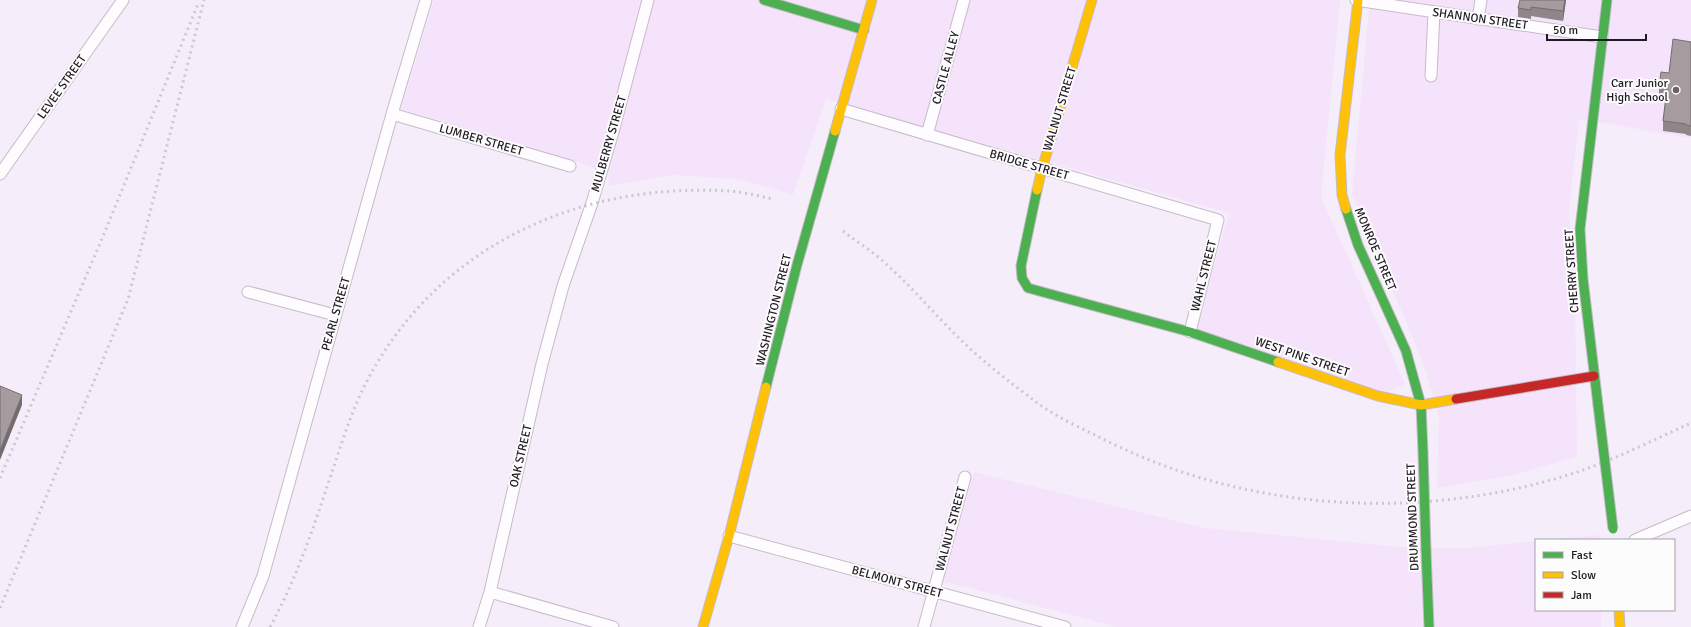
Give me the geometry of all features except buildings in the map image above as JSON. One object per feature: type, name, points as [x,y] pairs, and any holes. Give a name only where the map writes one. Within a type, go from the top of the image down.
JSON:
[{"type":"street","name":"LEVEE STREET","points":[[0,174],[123,0]]},
{"type":"street","name":"PEARL STREET","points":[[242,627],[263,576],[335,315],[426,0]]},
{"type":"street","name":"MULBERRY STREET","points":[[563,286],[594,196],[648,0]]},
{"type":"street","points":[[764,0],[864,30]]},
{"type":"street","name":"WASHINGTON STREET","points":[[703,627],[729,536],[797,265],[872,0]]},
{"type":"street","name":"CASTLE ALLEY","points":[[927,135],[964,0]]},
{"type":"street","name":"WALNUT STREET","points":[[1022,266],[1042,169],[1092,0]]},
{"type":"street","name":"SHANNON STREET","points":[[1357,0],[1602,37]]},
{"type":"street","name":"MONROE STREET","points":[[1357,0],[1340,155],[1342,195],[1358,245],[1394,322],[1406,352],[1421,406]]},
{"type":"street","points":[[1478,18],[1481,0]]},
{"type":"street","name":"CHERRY STREET","points":[[1607,0],[1580,229],[1583,279],[1615,539]]},
{"type":"street","points":[[1431,76],[1434,12]]},
{"type":"street","name":"BRIDGE STREET","points":[[841,109],[1218,220]]},
{"type":"street","name":"LUMBER STREET","points":[[392,114],[570,166]]},
{"type":"street","name":"WAHL STREET","points":[[1190,332],[1218,220]]},
{"type":"street","name":"WEST PINE STREET","points":[[1022,266],[1022,278],[1028,288],[1190,332],[1378,396],[1421,406],[1594,376]]},
{"type":"street","name":"OAK STREET","points":[[479,627],[490,592],[542,364],[563,286]]},
{"type":"street","points":[[248,292],[335,315]]},
{"type":"street","name":"DRUMMOND STREET","points":[[1421,406],[1430,627]]},
{"type":"street","name":"WALNUT STREET","points":[[924,627],[965,478]]},
{"type":"street","points":[[1637,539],[1691,516]]},
{"type":"street","name":"BELMONT STREET","points":[[729,536],[1065,627]]},
{"type":"street","points":[[490,592],[613,627]]},
{"type":"street","points":[[1619,611],[1620,627]]},
{"type":"shaded area","points":[[434,0],[1340,0],[1321,197],[1405,384],[1388,393],[1196,329],[1229,213],[826,99],[793,195],[739,179],[672,175],[608,186],[609,172],[401,109]]},
{"type":"shaded area","points":[[1370,0],[1691,0],[1691,138],[1579,119],[1569,210],[1575,293],[1577,457],[1509,476],[1437,488],[1439,417],[1422,360],[1352,193]]},
{"type":"shaded area","points":[[974,472],[1205,528],[1400,547],[1465,548],[1535,541],[1535,611],[1601,611],[1601,627],[1117,627],[943,581]]},
{"type":"shaded area","points":[[1599,535],[1599,539],[1557,539]]},
{"type":"railway","points":[[0,608],[128,299],[204,0]]},
{"type":"railway","points":[[0,478],[104,234],[198,4]]},
{"type":"railway","points":[[270,627],[288,591],[303,554],[361,392],[397,333],[433,293],[473,259],[519,232],[568,211],[620,198],[674,191],[729,191],[773,199]]},
{"type":"railway","points":[[843,231],[888,266],[978,356],[1042,406],[1101,438],[1156,462],[1212,481],[1271,494],[1331,502],[1391,503],[1451,499],[1510,490],[1584,470],[1615,458],[1691,423]]},
{"type":"traffic: fast","points":[[764,0],[864,30]]},
{"type":"traffic: fast","points":[[1598,405],[1583,279],[1580,229],[1607,0]]},
{"type":"traffic: fast","points":[[766,387],[797,265],[835,131]]},
{"type":"traffic: fast","points":[[1037,190],[1021,266],[1022,278],[1028,288],[1190,332],[1278,362]]},
{"type":"traffic: fast","points":[[1346,209],[1358,245],[1406,351],[1421,405],[1423,452]]},
{"type":"traffic: fast","points":[[1598,405],[1613,529]]},
{"type":"traffic: fast","points":[[1423,452],[1426,550]]},
{"type":"traffic: fast","points":[[1426,550],[1429,627]]},
{"type":"traffic: slow","points":[[835,131],[872,0]]},
{"type":"traffic: slow","points":[[1037,190],[1092,0]]},
{"type":"traffic: slow","points":[[1346,209],[1342,195],[1340,155],[1358,0]]},
{"type":"traffic: slow","points":[[1278,362],[1378,396],[1421,405],[1456,399]]},
{"type":"traffic: slow","points":[[703,627],[729,536],[766,387]]},
{"type":"traffic: slow","points":[[1619,611],[1620,627]]},
{"type":"traffic: jam","points":[[1456,399],[1594,376]]},
{"type":"place","name":"Carr Junior High School","points":[[1676,90]]}]
